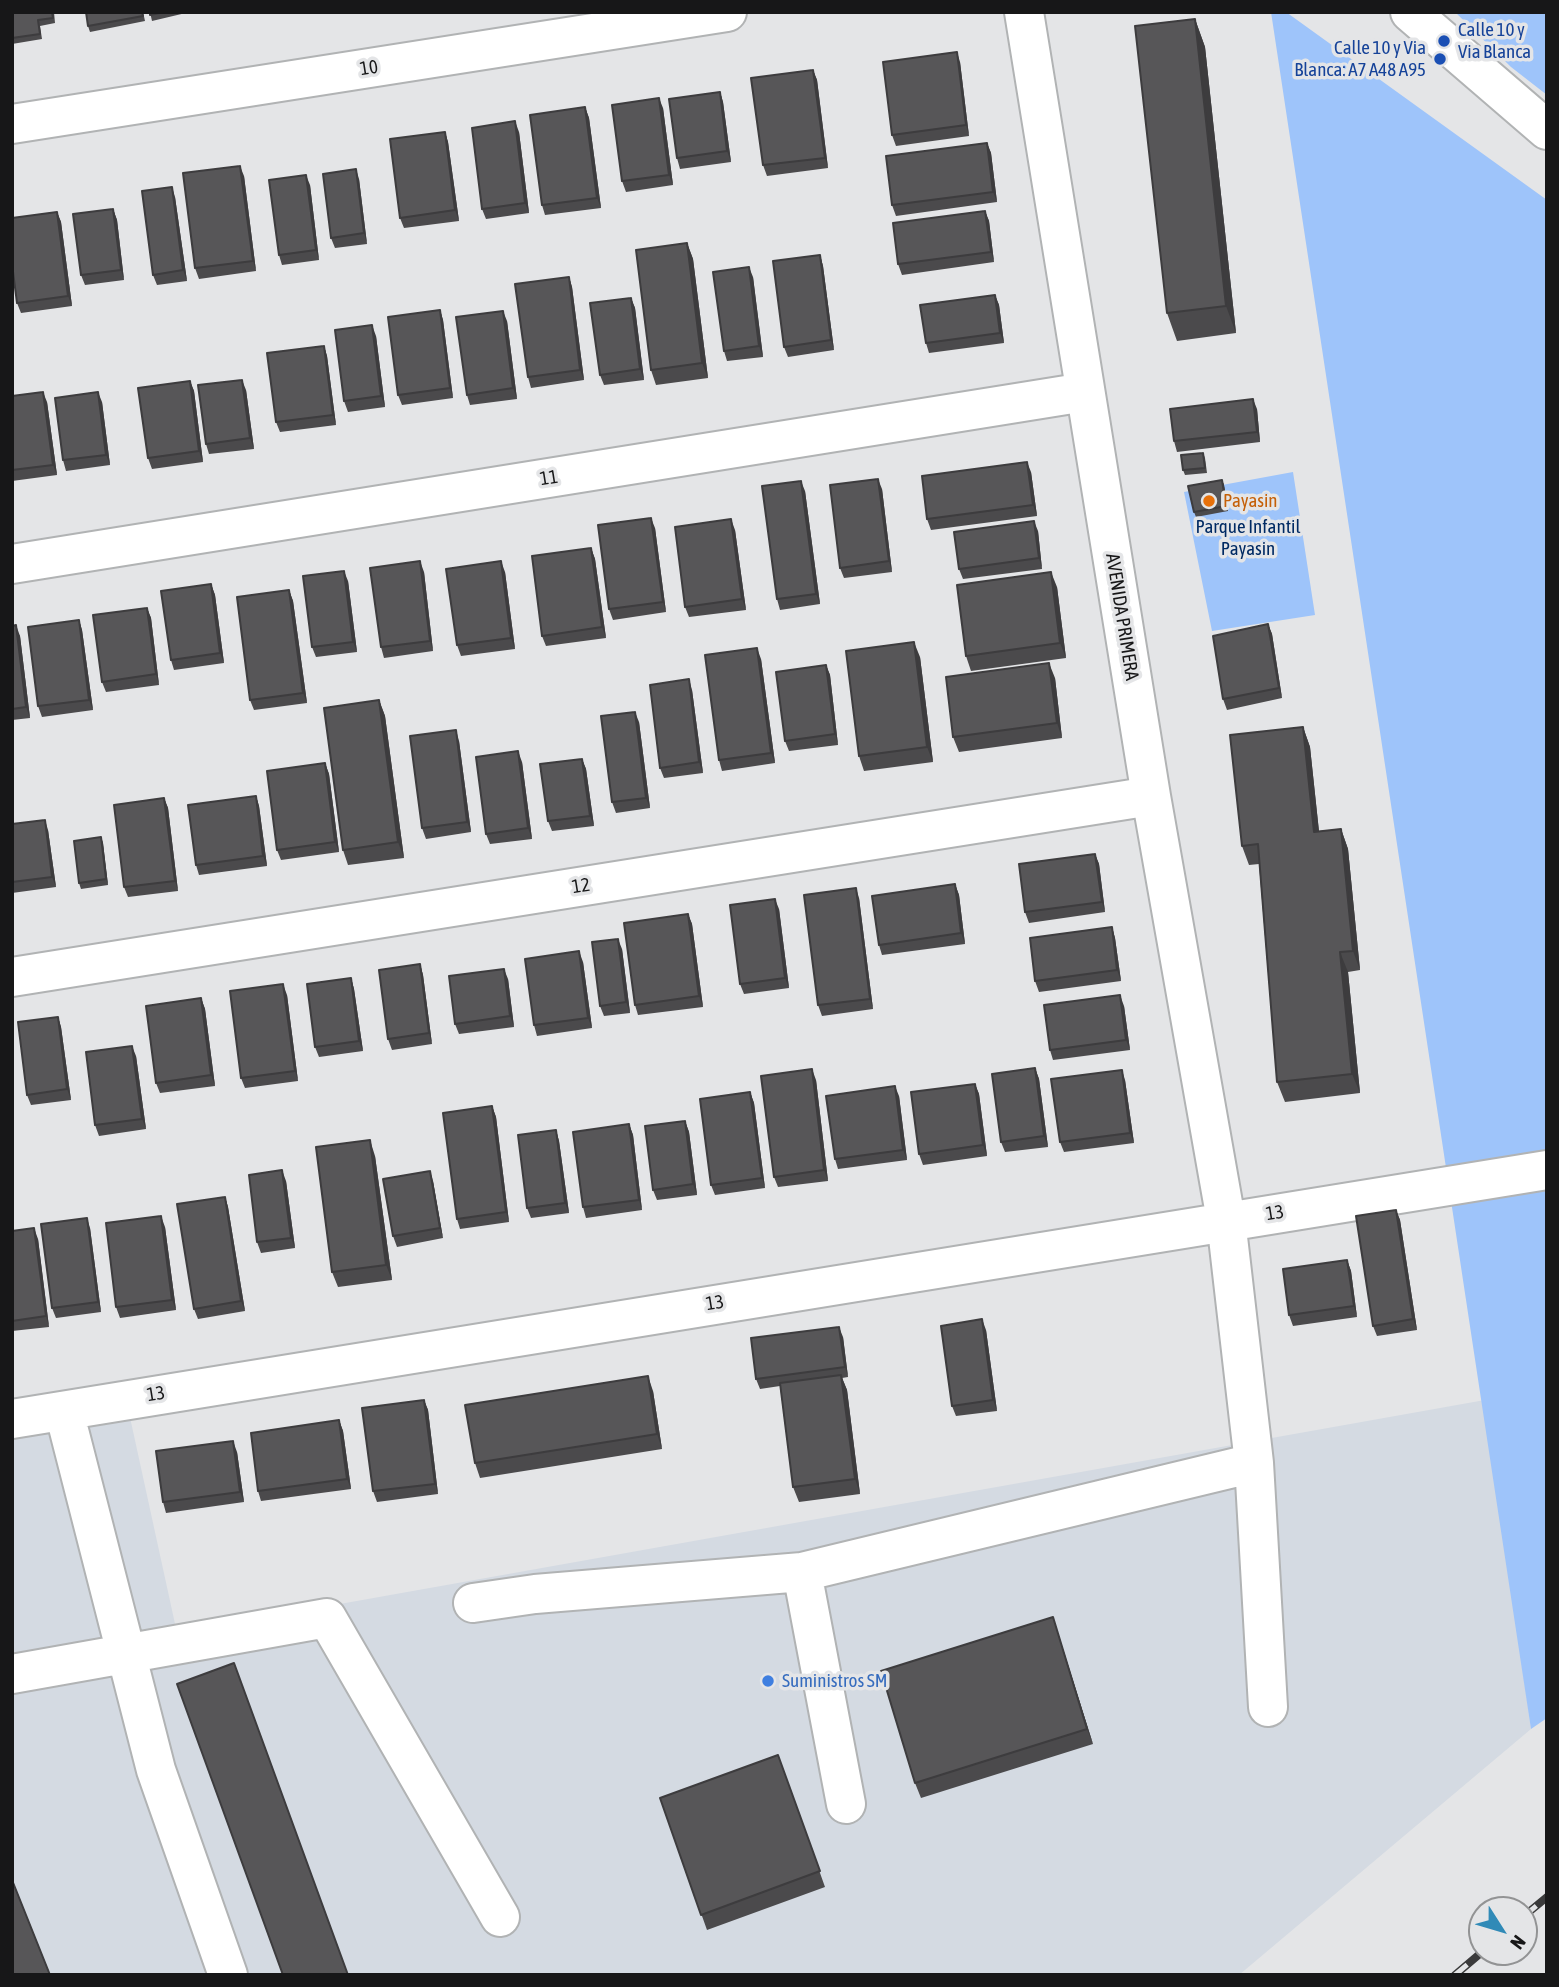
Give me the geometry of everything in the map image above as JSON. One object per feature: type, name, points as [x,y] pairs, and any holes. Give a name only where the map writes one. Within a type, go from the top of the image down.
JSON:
[{"type":"street","name":"10","points":[[12,124],[727,12]]},
{"type":"street","name":"AVENIDA PRIMERA","points":[[1024,12],[1151,796],[1226,1220],[1254,1463],[1268,1707]]},
{"type":"street","points":[[1410,12],[1547,130]]},
{"type":"street","name":"11","points":[[12,564],[1086,392]]},
{"type":"street","name":"12","points":[[12,977],[1151,796]]},
{"type":"street","name":"13","points":[[12,1419],[1547,1170]]},
{"type":"street","points":[[64,1410],[156,1770],[228,1975]]},
{"type":"street","points":[[474,1603],[535,1594],[802,1572],[1254,1463]]},
{"type":"street","points":[[802,1572],[846,1804]]},
{"type":"street","points":[[12,1674],[327,1618],[500,1917]]},
{"type":"shaded area","name":"Suministros SM","points":[[126,1399],[177,1633],[1485,1400],[1531,1729],[1239,1975],[12,1975],[12,1419]]},
{"type":"green space","points":[[1271,12],[1286,12],[1547,200],[1547,1718],[1531,1729]]},
{"type":"green space","points":[[1455,12],[1547,12],[1547,95],[1511,67]]},
{"type":"green space","name":"Parque Infantil Payasin","points":[[1293,472],[1315,615],[1212,631],[1184,492]]},
{"type":"building","points":[[12,12],[52,12],[53,18],[38,20],[40,34],[12,38]]},
{"type":"building","points":[[86,12],[142,12],[143,16],[88,26]]},
{"type":"building","points":[[1195,19],[1226,306],[1167,313],[1135,26]]},
{"type":"building","points":[[957,52],[966,125],[892,135],[883,62]]},
{"type":"building","points":[[813,70],[825,158],[763,165],[751,78]]},
{"type":"building","points":[[720,92],[727,151],[677,158],[669,99]]},
{"type":"building","points":[[659,98],[669,175],[622,181],[612,105]]},
{"type":"building","points":[[585,107],[597,198],[542,205],[530,115]]},
{"type":"building","points":[[515,121],[525,203],[482,209],[472,128]]},
{"type":"building","points":[[445,132],[455,210],[400,218],[390,139]]},
{"type":"building","points":[[987,143],[993,192],[892,205],[886,156]]},
{"type":"building","points":[[240,166],[253,261],[195,268],[183,173]]},
{"type":"building","points":[[356,169],[364,233],[331,238],[323,174]]},
{"type":"building","points":[[306,175],[316,250],[279,255],[269,180]]},
{"type":"building","points":[[172,187],[183,270],[153,275],[142,191]]},
{"type":"building","points":[[113,209],[121,270],[81,275],[73,214]]},
{"type":"building","points":[[985,211],[991,252],[898,264],[893,223]]},
{"type":"building","points":[[57,212],[68,296],[17,303],[12,264],[12,218]]},
{"type":"building","points":[[687,243],[702,363],[651,370],[636,250]]},
{"type":"building","points":[[820,255],[831,340],[784,347],[773,261]]},
{"type":"building","points":[[749,267],[759,346],[724,351],[713,272]]},
{"type":"building","points":[[569,277],[580,370],[528,377],[515,284]]},
{"type":"building","points":[[995,295],[1000,333],[926,343],[920,305]]},
{"type":"building","points":[[631,298],[640,369],[600,375],[590,303]]},
{"type":"building","points":[[440,310],[450,388],[398,395],[388,317]]},
{"type":"building","points":[[503,311],[513,388],[467,395],[456,317]]},
{"type":"building","points":[[372,325],[381,396],[344,401],[335,330]]},
{"type":"building","points":[[324,346],[333,415],[276,422],[267,353]]},
{"type":"building","points":[[242,380],[250,438],[206,444],[198,385]]},
{"type":"building","points":[[190,381],[199,451],[148,458],[138,388]]},
{"type":"building","points":[[43,392],[53,465],[12,470],[12,396]]},
{"type":"building","points":[[98,392],[106,455],[63,460],[55,398]]},
{"type":"building","points":[[1253,399],[1257,432],[1174,441],[1170,409]]},
{"type":"building","points":[[1203,453],[1205,468],[1183,470],[1181,455]]},
{"type":"building","points":[[1027,462],[1033,505],[927,519],[922,476]]},
{"type":"building","points":[[878,479],[889,561],[840,568],[830,485]]},
{"type":"building","name":"Payasin","points":[[1222,480],[1226,506],[1194,512],[1188,486]]},
{"type":"building","points":[[801,481],[816,594],[777,599],[762,486]]},
{"type":"building","points":[[651,518],[663,602],[609,609],[598,525]]},
{"type":"building","points":[[731,519],[742,599],[685,607],[675,527]]},
{"type":"building","points":[[1034,521],[1039,558],[959,569],[954,532]]},
{"type":"building","points":[[591,548],[602,627],[542,636],[532,556]]},
{"type":"building","points":[[420,561],[430,641],[381,647],[370,568]]},
{"type":"building","points":[[501,561],[511,638],[457,645],[446,569]]},
{"type":"building","points":[[344,571],[353,642],[312,647],[303,576]]},
{"type":"building","points":[[1051,572],[1060,643],[966,656],[957,585]]},
{"type":"building","points":[[211,584],[220,653],[171,660],[161,591]]},
{"type":"building","points":[[289,590],[303,693],[250,700],[237,597]]},
{"type":"building","points":[[147,608],[156,674],[102,682],[93,615]]},
{"type":"building","points":[[79,620],[89,700],[38,706],[28,627]]},
{"type":"building","points":[[1268,624],[1279,688],[1223,699],[1213,636]]},
{"type":"building","points":[[16,625],[26,707],[12,709],[12,626]]},
{"type":"building","points":[[914,642],[927,747],[859,756],[846,651]]},
{"type":"building","points":[[757,648],[771,753],[719,760],[705,655]]},
{"type":"building","points":[[1049,663],[1057,723],[953,737],[946,677]]},
{"type":"building","points":[[826,665],[835,734],[785,741],[776,672]]},
{"type":"building","points":[[689,679],[699,762],[660,768],[650,685]]},
{"type":"building","points":[[379,700],[398,842],[343,850],[324,708]]},
{"type":"building","points":[[635,712],[646,798],[612,802],[601,716]]},
{"type":"building","points":[[1303,727],[1314,832],[1341,829],[1353,951],[1340,952],[1352,1074],[1277,1082],[1258,844],[1242,846],[1230,735]]},
{"type":"building","points":[[456,730],[467,822],[422,828],[410,736]]},
{"type":"building","points":[[518,751],[528,828],[486,834],[476,757]]},
{"type":"building","points":[[582,759],[590,816],[548,821],[540,764]]},
{"type":"building","points":[[325,763],[335,842],[277,850],[267,771]]},
{"type":"building","points":[[256,796],[263,856],[196,865],[188,805]]},
{"type":"building","points":[[164,798],[175,881],[124,887],[114,805]]},
{"type":"building","points":[[45,820],[52,877],[12,882],[12,824]]},
{"type":"building","points":[[101,837],[106,879],[79,883],[74,841]]},
{"type":"building","points":[[1095,854],[1102,902],[1025,912],[1019,864]]},
{"type":"building","points":[[955,884],[961,933],[879,945],[872,896]]},
{"type":"building","points":[[856,888],[870,999],[818,1005],[804,895]]},
{"type":"building","points":[[775,899],[785,978],[740,984],[730,905]]},
{"type":"building","points":[[688,914],[699,996],[635,1005],[624,923]]},
{"type":"building","points":[[1112,927],[1117,970],[1035,981],[1030,938]]},
{"type":"building","points":[[618,939],[626,1002],[600,1006],[592,942]]},
{"type":"building","points":[[579,951],[588,1018],[534,1025],[525,959]]},
{"type":"building","points":[[420,964],[429,1033],[388,1039],[379,970]]},
{"type":"building","points":[[504,969],[510,1016],[455,1024],[449,976]]},
{"type":"building","points":[[351,978],[359,1041],[315,1047],[307,984]]},
{"type":"building","points":[[283,984],[295,1071],[241,1078],[230,991]]},
{"type":"building","points":[[1120,995],[1126,1040],[1050,1050],[1044,1005]]},
{"type":"building","points":[[201,998],[211,1075],[156,1083],[146,1006]]},
{"type":"building","points":[[58,1017],[67,1089],[27,1095],[18,1022]]},
{"type":"building","points":[[132,1046],[142,1119],[95,1125],[86,1052]]},
{"type":"building","points":[[1035,1068],[1044,1136],[1001,1142],[992,1074]]},
{"type":"building","points":[[812,1069],[824,1170],[774,1177],[761,1076]]},
{"type":"building","points":[[1122,1070],[1130,1133],[1060,1142],[1051,1079]]},
{"type":"building","points":[[975,1084],[983,1145],[919,1154],[911,1092]]},
{"type":"building","points":[[895,1086],[903,1150],[835,1159],[826,1096]]},
{"type":"building","points":[[750,1092],[762,1178],[711,1185],[700,1099]]},
{"type":"building","points":[[492,1106],[506,1212],[457,1219],[443,1113]]},
{"type":"building","points":[[685,1121],[693,1184],[653,1190],[645,1126]]},
{"type":"building","points":[[629,1124],[639,1200],[583,1207],[573,1132]]},
{"type":"building","points":[[556,1130],[565,1203],[527,1208],[518,1135]]},
{"type":"building","points":[[370,1140],[386,1265],[332,1272],[316,1147]]},
{"type":"building","points":[[282,1170],[291,1238],[257,1242],[249,1175]]},
{"type":"building","points":[[430,1171],[440,1228],[393,1236],[383,1179]]},
{"type":"building","points":[[225,1197],[241,1301],[194,1309],[177,1204]]},
{"type":"building","points":[[1396,1210],[1413,1319],[1373,1326],[1356,1216]]},
{"type":"building","points":[[161,1216],[172,1300],[116,1307],[106,1223]]},
{"type":"building","points":[[87,1218],[98,1302],[52,1308],[41,1224]]},
{"type":"building","points":[[34,1228],[46,1316],[12,1321],[12,1231]]},
{"type":"building","points":[[1347,1260],[1354,1306],[1289,1315],[1283,1269]]},
{"type":"building","points":[[982,1319],[993,1400],[952,1406],[941,1326]]},
{"type":"building","points":[[839,1327],[845,1367],[756,1379],[751,1338]]},
{"type":"building","points":[[841,1375],[855,1479],[793,1487],[780,1383]]},
{"type":"building","points":[[648,1376],[657,1434],[475,1463],[465,1405]]},
{"type":"building","points":[[424,1400],[435,1484],[373,1491],[362,1408]]},
{"type":"building","points":[[339,1420],[347,1479],[258,1491],[251,1433]]},
{"type":"building","points":[[233,1441],[240,1492],[163,1502],[156,1451]]},
{"type":"building","points":[[1053,1617],[1087,1729],[915,1783],[881,1671]]},
{"type":"building","points":[[234,1663],[348,1975],[283,1975],[177,1684]]},
{"type":"building","points":[[778,1755],[820,1871],[701,1915],[660,1798]]},
{"type":"building","points":[[12,1880],[50,1975],[12,1975]]},
{"type":"railway","points":[[1538,1904],[1547,1897]]},
{"type":"railway","points":[[1455,1975],[1468,1964]]},
{"type":"place","name":"Calle 10 y Via Blanca","points":[[1444,41]]},
{"type":"place","name":"Calle 10 y Via Blanca: A7 A48 A95","points":[[1440,59]]},
{"type":"place","name":"Payasin","points":[[1209,501]]},
{"type":"place","name":"Suministros SM","points":[[768,1681]]}]
